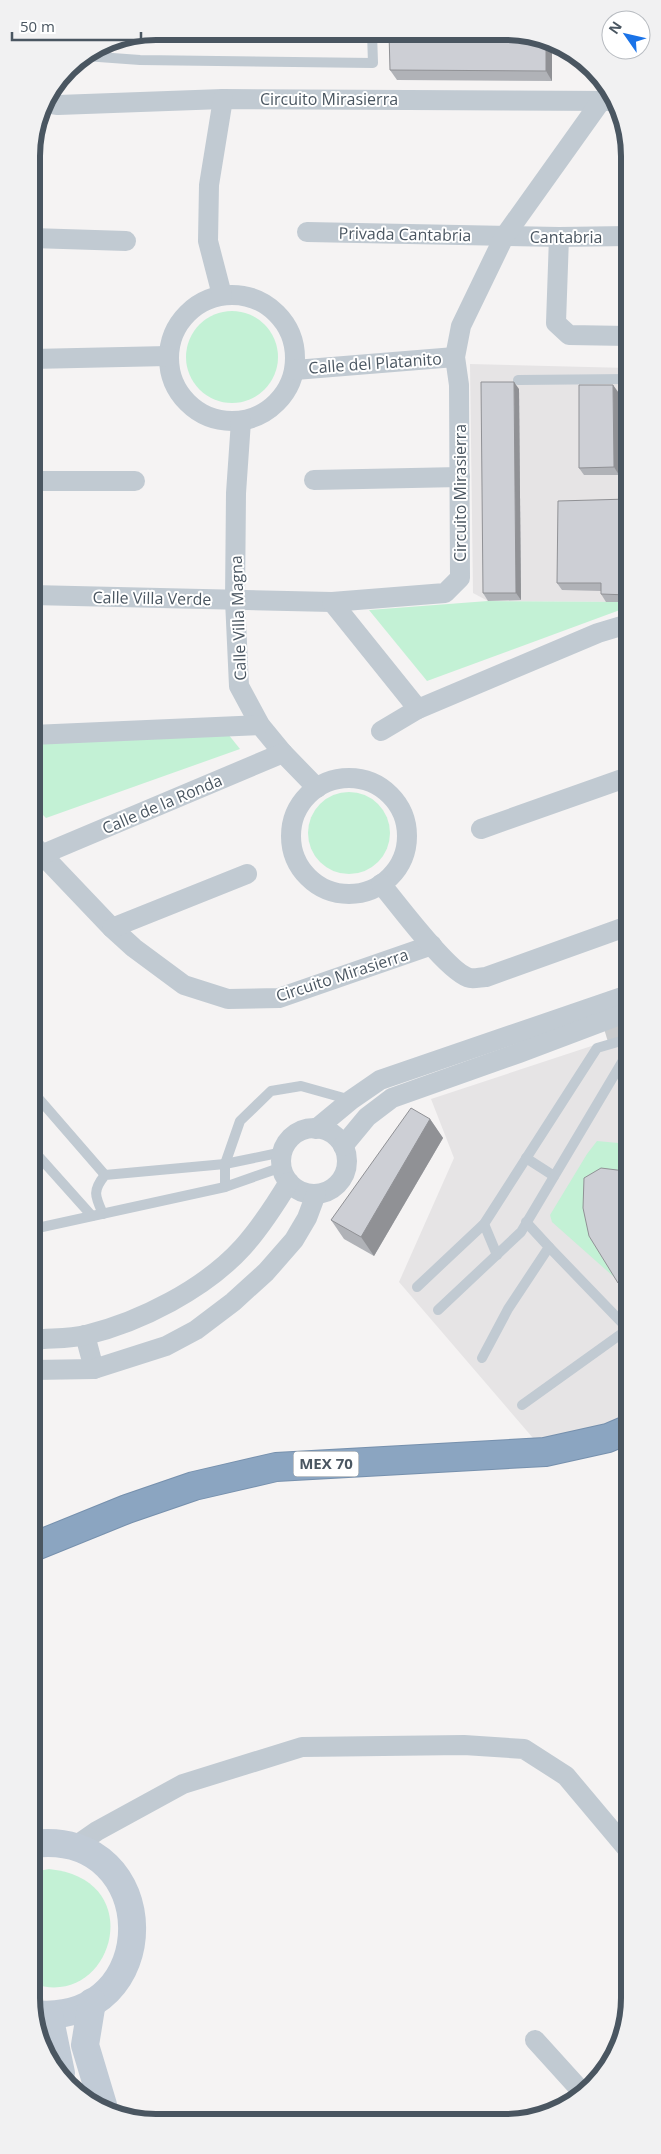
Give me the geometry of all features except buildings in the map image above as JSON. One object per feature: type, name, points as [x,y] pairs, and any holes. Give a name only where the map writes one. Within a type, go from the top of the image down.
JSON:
[{"type":"highway","name":"MEX 70","points":[[40,1544],[127,1509],[194,1486],[276,1467],[545,1452],[608,1438],[621,1432]]},
{"type":"street","name":"Circuito Mirasierra","points":[[53,104],[223,99],[606,101]]},
{"type":"street","points":[[222,295],[208,241],[209,185],[223,99]]},
{"type":"street","name":"Circuito Mirasierra","points":[[332,602],[445,593],[460,578],[459,385],[455,357],[461,326],[504,236],[606,101]]},
{"type":"street","name":"Privada Cantabria","points":[[307,232],[504,236]]},
{"type":"street","name":"Cantabria","points":[[504,236],[621,236]]},
{"type":"street","points":[[559,237],[556,323],[569,335],[621,336]]},
{"type":"street","points":[[40,238],[126,241]]},
{"type":"street","points":[[222,295],[242,295],[262,301],[278,314],[290,330],[295,350],[294,370],[288,388],[276,404],[260,415],[241,421],[223,421],[205,416],[190,406],[178,391],[170,374],[168,356],[173,334],[184,316],[202,302],[222,295]]},
{"type":"street","points":[[40,359],[168,356]]},
{"type":"street","name":"Calle del Platanito","points":[[294,370],[455,357]]},
{"type":"street","name":"Calle Villa Magna","points":[[241,421],[236,493],[235,600],[239,686],[260,725],[283,753],[317,788]]},
{"type":"street","points":[[314,480],[460,477]]},
{"type":"street","points":[[40,481],[135,482]]},
{"type":"street","name":"Calle Villa Verde","points":[[40,596],[332,602]]},
{"type":"street","points":[[332,602],[418,709]]},
{"type":"street","points":[[381,731],[418,709],[598,633],[621,626]]},
{"type":"street","points":[[40,735],[260,725]]},
{"type":"street","name":"Calle de la Ronda","points":[[40,848],[283,753]]},
{"type":"street","points":[[355,778],[370,781],[384,788],[394,799],[406,822],[405,852],[396,870],[381,884],[365,892],[338,893],[329,891],[313,882],[301,869],[293,852],[291,834],[294,817],[303,800],[317,788],[335,780],[355,778]]},
{"type":"street","points":[[482,829],[621,779]]},
{"type":"street","name":"Circuito Mirasierra","points":[[40,854],[134,948],[184,985],[228,999],[279,998],[432,946]]},
{"type":"street","points":[[112,928],[247,874]]},
{"type":"street","points":[[381,884],[432,946],[457,970],[469,978],[486,977],[621,929]]},
{"type":"street","points":[[316,1129],[351,1100],[380,1080],[621,997]]},
{"type":"street","points":[[343,1146],[367,1117],[392,1098],[519,1054],[621,1015]]},
{"type":"street","points":[[519,1054],[547,1052],[605,1032]]},
{"type":"street","points":[[380,1080],[392,1098]]},
{"type":"street","points":[[40,1339],[85,1335],[131,1320],[172,1301],[209,1277],[242,1248],[267,1218],[285,1167],[287,1143],[295,1135],[304,1130],[316,1129],[331,1134],[343,1146],[346,1156],[343,1178],[331,1189],[316,1194],[301,1191],[285,1167]]},
{"type":"street","points":[[40,1370],[94,1369],[166,1346],[196,1330],[233,1302],[266,1272],[294,1240],[307,1218],[316,1194]]},
{"type":"street","points":[[242,1248],[266,1272]]},
{"type":"street","points":[[85,1335],[94,1369]]},
{"type":"street","points":[[74,1847],[97,1831],[183,1784],[302,1747],[464,1745],[524,1749],[566,1776],[621,1841]]},
{"type":"street","points":[[40,1844],[60,1843],[74,1847],[100,1861],[120,1883],[132,1911],[132,1941],[129,1956],[114,1982],[92,2002],[64,2014],[41,2015]]},
{"type":"street","points":[[92,2002],[85,2045],[101,2100]]},
{"type":"street","points":[[42,2017],[54,2052]]},
{"type":"street","points":[[535,2040],[578,2087]]},
{"type":"lane","points":[[97,57],[140,60],[373,63],[372,40]]},
{"type":"lane","points":[[518,380],[621,379]]},
{"type":"lane","points":[[418,1287],[484,1224],[596,1048],[621,1041]]},
{"type":"lane","points":[[438,1310],[521,1232],[621,1064]]},
{"type":"lane","points":[[225,1187],[225,1164],[240,1121],[271,1091],[301,1086],[351,1100]]},
{"type":"lane","points":[[40,1101],[105,1175]]},
{"type":"lane","points":[[40,1158],[92,1216]]},
{"type":"lane","points":[[526,1158],[554,1176]]},
{"type":"lane","points":[[103,1214],[96,1197],[97,1186],[105,1175],[225,1164],[285,1167]]},
{"type":"lane","points":[[40,1225],[103,1214],[225,1187],[285,1167]]},
{"type":"lane","points":[[526,1222],[621,1322]]},
{"type":"lane","points":[[484,1224],[496,1255]]},
{"type":"lane","points":[[482,1358],[508,1309],[549,1247]]},
{"type":"lane","points":[[522,1405],[621,1334]]},
{"type":"shaded area","points":[[470,364],[621,368],[621,602],[488,601],[473,593]]},
{"type":"shaded area","points":[[621,1036],[621,1431],[545,1452],[399,1282],[454,1158],[431,1099]]},
{"type":"green space","points":[[232,311],[249,315],[264,325],[274,340],[278,357],[274,374],[264,389],[249,399],[232,403],[215,399],[200,389],[190,374],[186,357],[190,340],[200,325],[215,315]]},
{"type":"green space","points":[[488,601],[621,602],[621,610],[427,681],[369,610]]},
{"type":"green space","points":[[228,734],[240,749],[46,818],[40,812],[40,742]]},
{"type":"green space","points":[[349,792],[365,795],[378,804],[387,817],[390,833],[387,849],[378,862],[365,871],[349,874],[333,871],[320,862],[311,849],[308,833],[311,817],[320,804],[333,795]]},
{"type":"green space","points":[[597,1141],[621,1143],[621,1205],[600,1252],[614,1277],[552,1222],[550,1215]]},
{"type":"green space","points":[[49,1869],[81,1878],[101,1895],[110,1917],[109,1940],[100,1962],[84,1978],[61,1987],[40,1985],[40,1871]]},
{"type":"tunnel","points":[[605,1032],[621,1027]]}]
